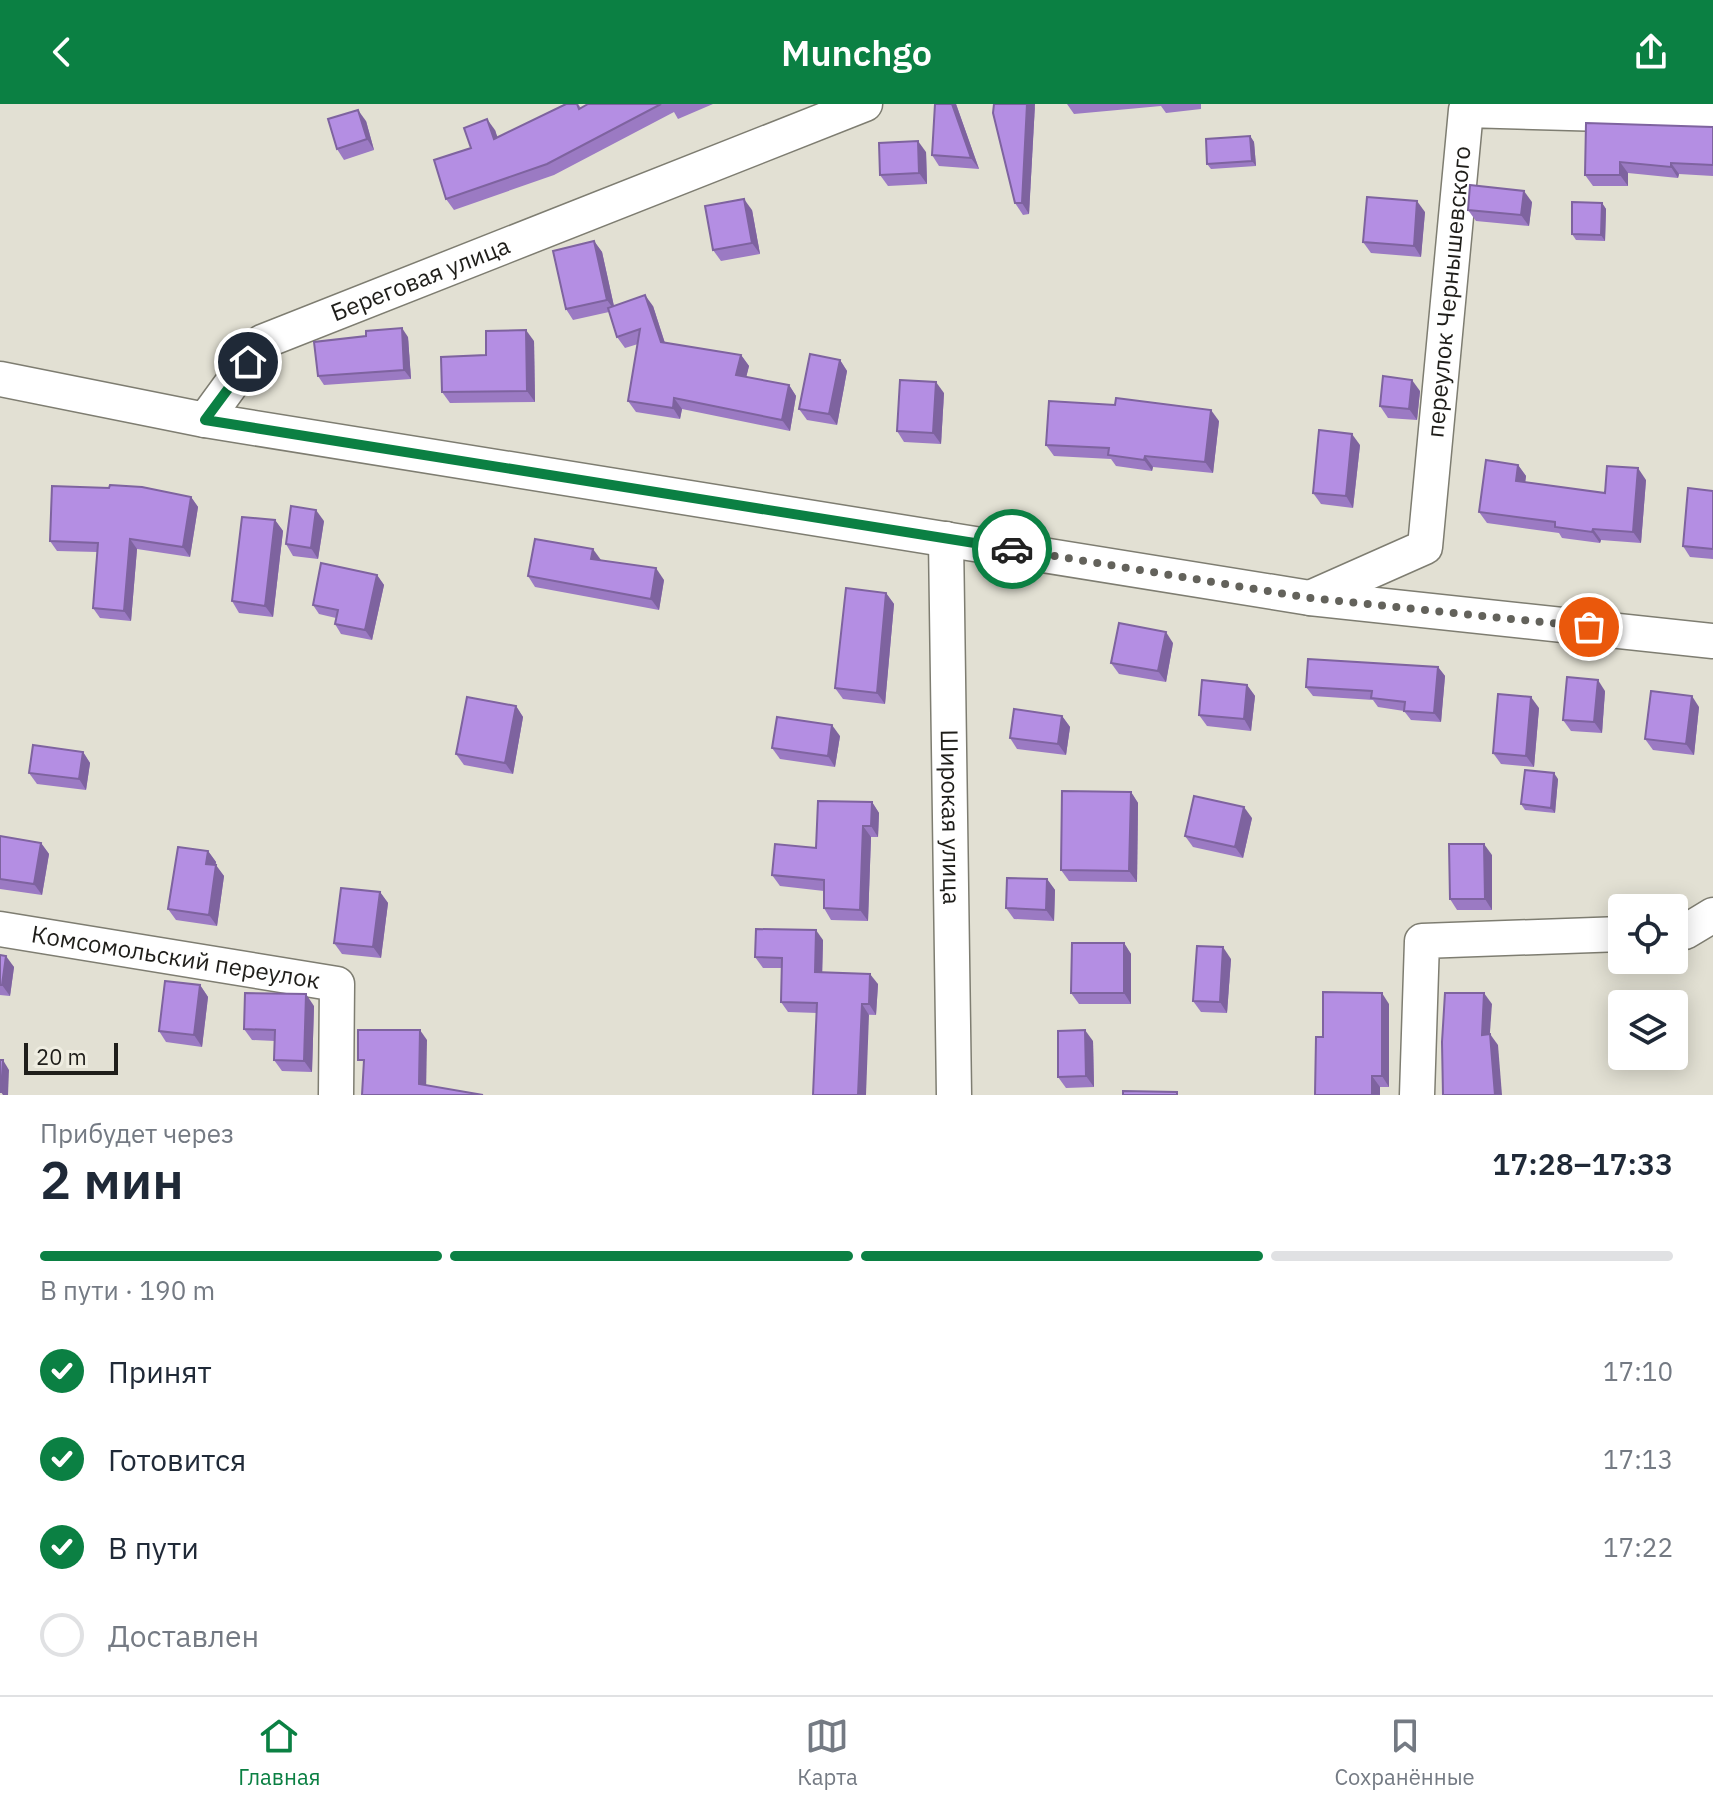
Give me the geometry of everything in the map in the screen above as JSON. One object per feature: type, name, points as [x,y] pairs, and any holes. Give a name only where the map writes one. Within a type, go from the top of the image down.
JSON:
[{"type":"street","name":"Береговая улица","points":[[205,420],[262,342],[865,104]]},
{"type":"street","name":"переулок Чернышевского","points":[[1310,598],[1425,547],[1466,110],[1713,117]]},
{"type":"street","points":[[0,379],[205,420],[1310,598],[1713,641]]},
{"type":"street","name":"Широкая улица","points":[[946,539],[954,1095]]},
{"type":"street","points":[[1688,930],[1713,915]]},
{"type":"street","name":"Комсомольский переулок","points":[[0,929],[337,984],[336,1095]]},
{"type":"street","points":[[1417,1095],[1422,941],[1608,934]]},
{"type":"building","points":[[566,104],[577,104],[579,109],[588,104],[661,104],[547,164],[446,199],[434,160],[471,148],[464,128],[487,119],[494,139]]},
{"type":"building","points":[[935,104],[952,104],[971,158],[932,155]]},
{"type":"building","points":[[994,104],[1027,104],[1022,203],[1015,203],[993,113]]},
{"type":"building","points":[[358,110],[367,139],[337,149],[328,119]]},
{"type":"building","points":[[1586,123],[1713,127],[1713,165],[1671,163],[1671,167],[1620,162],[1620,175],[1585,175]]},
{"type":"building","points":[[1250,136],[1252,161],[1207,164],[1206,139]]},
{"type":"building","points":[[918,141],[919,173],[880,175],[879,143]]},
{"type":"building","points":[[1470,185],[1524,191],[1521,215],[1468,210]]},
{"type":"building","points":[[1367,197],[1417,201],[1414,246],[1363,242]]},
{"type":"building","points":[[744,199],[752,243],[713,250],[705,206]]},
{"type":"building","points":[[1572,202],[1602,203],[1601,235],[1572,234]]},
{"type":"building","points":[[594,241],[607,300],[566,309],[553,251]]},
{"type":"building","points":[[645,295],[661,342],[741,355],[736,375],[789,385],[782,420],[674,398],[673,408],[628,401],[640,329],[617,337],[608,308]]},
{"type":"building","points":[[402,328],[404,370],[318,376],[314,342],[366,336],[366,331]]},
{"type":"building","points":[[526,330],[527,391],[442,392],[441,357],[486,355],[486,331]]},
{"type":"building","points":[[810,354],[840,360],[829,414],[799,409]]},
{"type":"building","points":[[1383,376],[1412,380],[1409,409],[1380,406]]},
{"type":"building","points":[[900,380],[936,382],[933,433],[897,431]]},
{"type":"building","points":[[1116,398],[1211,410],[1205,462],[1145,456],[1144,460],[1108,455],[1109,448],[1046,445],[1049,401],[1115,405]]},
{"type":"building","points":[[1319,430],[1352,434],[1346,496],[1313,493]]},
{"type":"building","points":[[1486,460],[1518,465],[1516,481],[1605,493],[1607,466],[1638,468],[1633,532],[1593,529],[1592,532],[1555,527],[1555,522],[1479,512]]},
{"type":"building","points":[[110,485],[142,487],[191,497],[183,547],[130,539],[124,611],[93,608],[98,543],[50,541],[52,486],[109,488]]},
{"type":"building","points":[[1688,488],[1713,491],[1713,549],[1683,546]]},
{"type":"building","points":[[291,506],[316,510],[311,548],[286,544]]},
{"type":"building","points":[[242,517],[275,520],[265,606],[232,601]]},
{"type":"building","points":[[535,539],[593,549],[591,559],[656,568],[651,599],[528,576]]},
{"type":"building","points":[[321,563],[377,575],[365,630],[335,624],[338,610],[313,605]]},
{"type":"building","points":[[846,588],[886,593],[877,693],[835,688]]},
{"type":"building","points":[[1119,623],[1166,632],[1158,671],[1111,663]]},
{"type":"building","points":[[1308,659],[1438,667],[1434,713],[1404,711],[1405,702],[1371,698],[1372,691],[1306,687]]},
{"type":"building","points":[[1567,677],[1598,680],[1594,722],[1563,720]]},
{"type":"building","points":[[1202,680],[1247,685],[1244,719],[1199,715]]},
{"type":"building","points":[[1651,691],[1692,696],[1686,744],[1645,739]]},
{"type":"building","points":[[1498,694],[1531,697],[1526,756],[1493,753]]},
{"type":"building","points":[[467,697],[516,706],[505,763],[456,754]]},
{"type":"building","points":[[1014,709],[1062,716],[1058,744],[1010,738]]},
{"type":"building","points":[[777,717],[832,725],[828,756],[772,748]]},
{"type":"building","points":[[33,745],[83,752],[79,779],[29,773]]},
{"type":"building","points":[[1525,770],[1554,773],[1551,808],[1521,804]]},
{"type":"building","points":[[1062,791],[1131,792],[1129,871],[1061,870]]},
{"type":"building","points":[[1194,796],[1244,807],[1235,847],[1185,836]]},
{"type":"building","points":[[818,801],[872,802],[871,826],[863,826],[860,910],[824,908],[824,880],[772,875],[775,844],[816,848]]},
{"type":"building","points":[[0,836],[41,843],[34,884],[0,879]]},
{"type":"building","points":[[1449,844],[1484,844],[1485,899],[1450,899]]},
{"type":"building","points":[[178,847],[208,851],[206,864],[216,865],[209,915],[168,909]]},
{"type":"building","points":[[1007,878],[1047,879],[1046,910],[1006,908]]},
{"type":"building","points":[[341,888],[380,892],[373,947],[334,943]]},
{"type":"building","points":[[756,929],[816,930],[815,972],[870,974],[869,1004],[862,1004],[858,1095],[813,1095],[817,1003],[781,1002],[782,958],[755,957]]},
{"type":"building","points":[[1072,943],[1124,943],[1124,993],[1071,993]]},
{"type":"building","points":[[1197,946],[1223,947],[1220,1002],[1193,1001]]},
{"type":"building","points":[[0,955],[6,956],[2,985],[0,985]]},
{"type":"building","points":[[165,981],[200,985],[194,1035],[159,1031]]},
{"type":"building","points":[[1323,992],[1382,993],[1382,1076],[1372,1076],[1372,1095],[1315,1095],[1316,1037],[1323,1037]]},
{"type":"building","points":[[245,993],[306,994],[304,1061],[274,1060],[275,1030],[244,1029]]},
{"type":"building","points":[[1445,993],[1484,993],[1482,1035],[1490,1034],[1495,1095],[1443,1095]]},
{"type":"building","points":[[358,1030],[420,1030],[419,1084],[483,1095],[362,1095],[364,1060],[358,1060]]},
{"type":"building","points":[[1085,1030],[1086,1076],[1058,1077],[1058,1031]]},
{"type":"building","points":[[0,1060],[3,1060],[1,1092],[0,1092]]},
{"type":"building","points":[[1123,1091],[1177,1092],[1177,1095],[1123,1095]]},
{"type":"way so far","points":[[1012,549],[1310,598],[1589,627]]},
{"type":"route","points":[[248,362],[205,420],[1012,549]]}]
